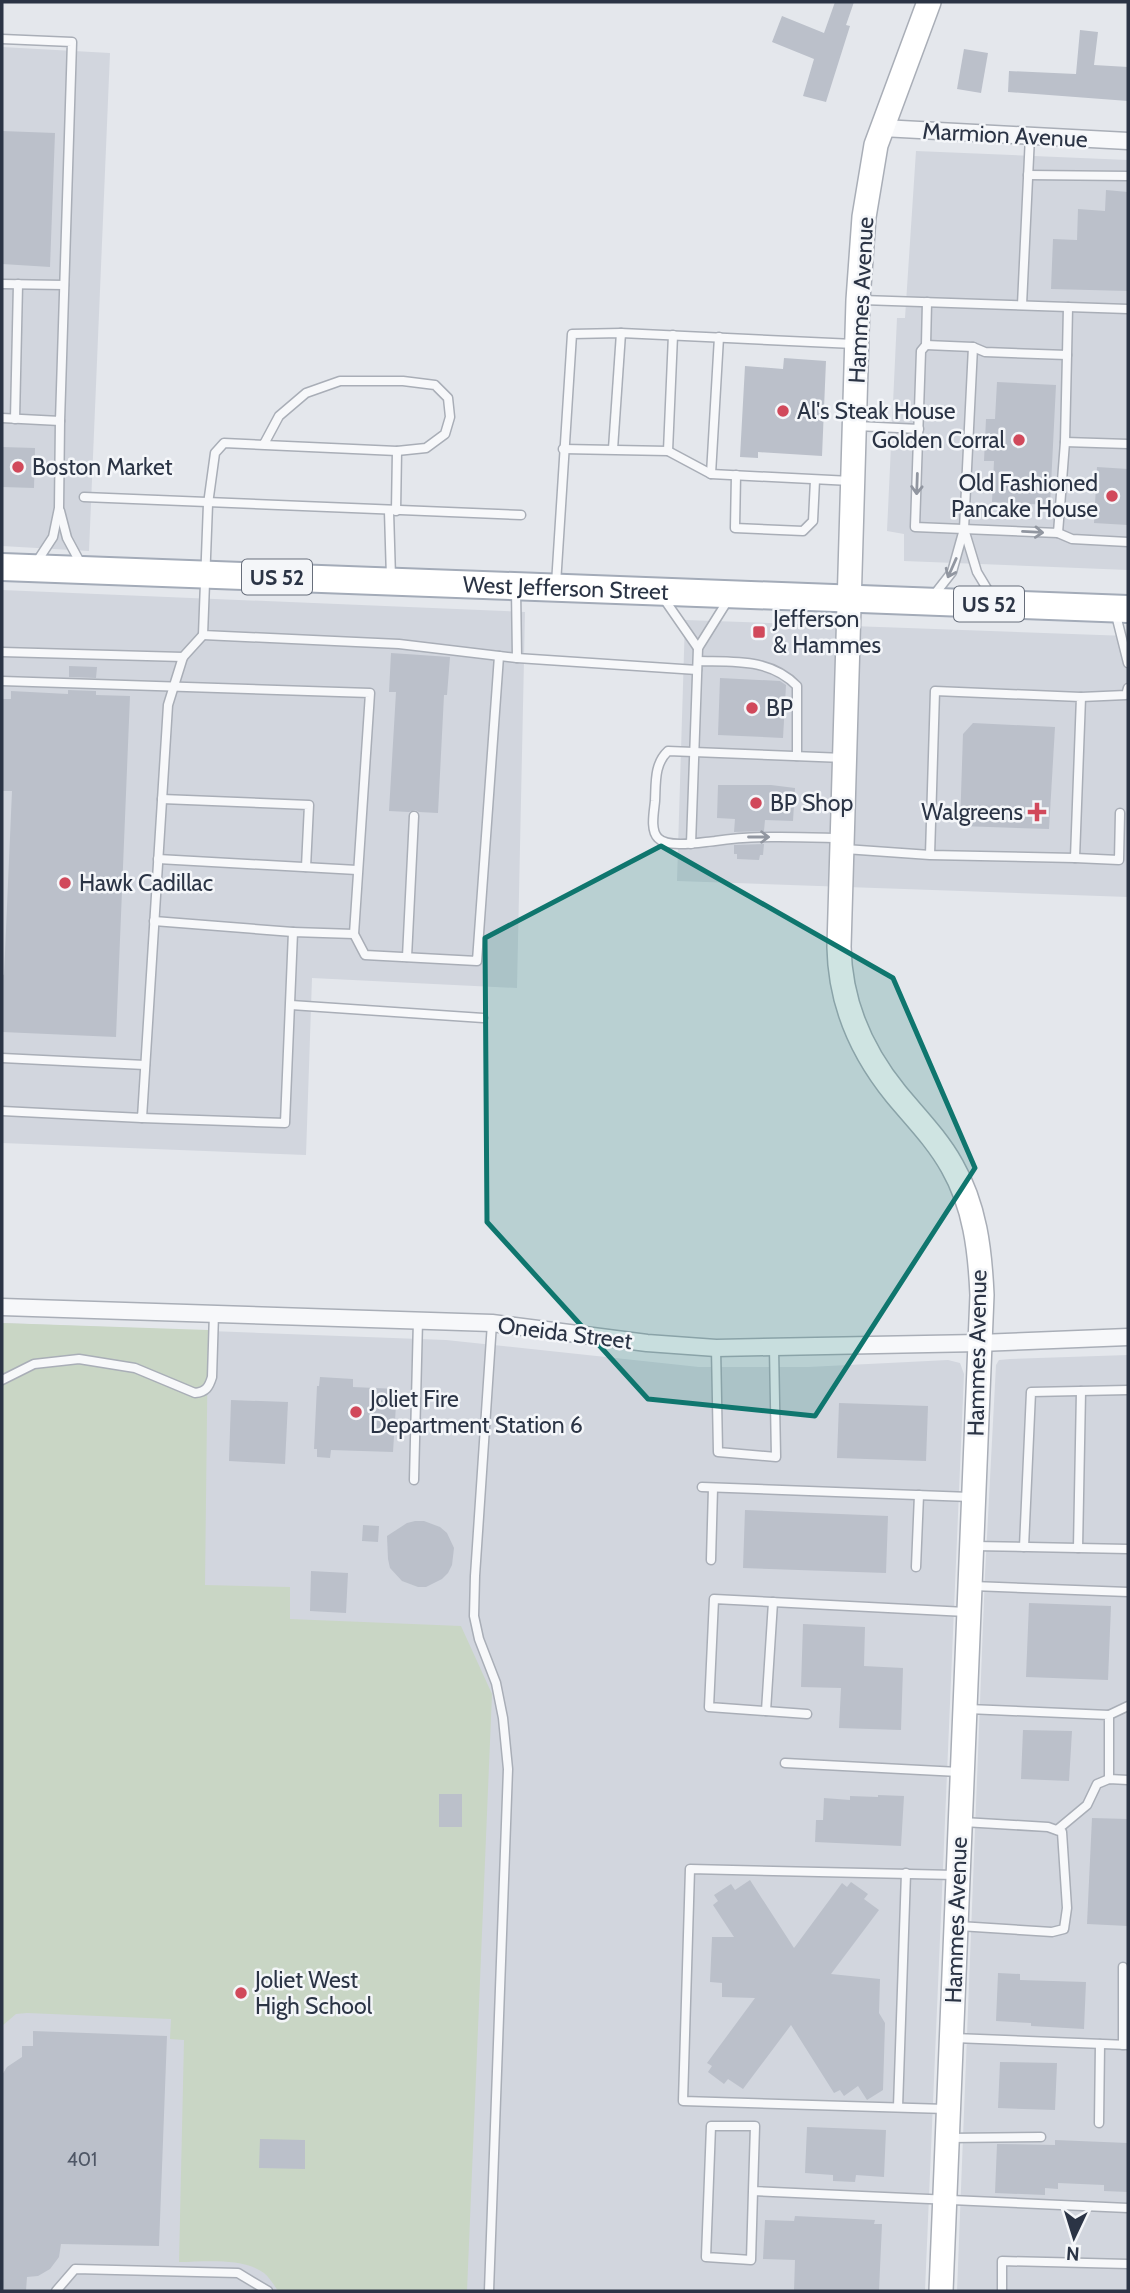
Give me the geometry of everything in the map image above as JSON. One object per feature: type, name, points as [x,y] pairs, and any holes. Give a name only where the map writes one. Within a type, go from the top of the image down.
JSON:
[{"type":"main road","name":"West Jefferson Street","points":[[2,567],[1121,609]]},
{"type":"street","name":"Hammes Avenue","points":[[929,2],[876,145],[864,217],[858,300],[839,968],[848,1009],[870,1057],[894,1092],[939,1145],[963,1188],[979,1249],[982,1295],[941,2291]]},
{"type":"street","name":"Marmion Avenue","points":[[882,128],[1128,141]]},
{"type":"street","name":"Oneida Street","points":[[2,1307],[492,1323],[647,1343],[716,1348],[1128,1337]]},
{"type":"lane","points":[[2,39],[72,42],[59,509],[53,537],[32,568]]},
{"type":"lane","points":[[1021,305],[1030,136]]},
{"type":"lane","points":[[1028,175],[1128,176]]},
{"type":"lane","points":[[2,284],[64,285]]},
{"type":"lane","points":[[15,419],[18,284]]},
{"type":"lane","points":[[858,300],[1128,309]]},
{"type":"lane","points":[[927,302],[926,345],[920,351],[915,527],[1058,533],[1072,539],[1128,542]]},
{"type":"lane","points":[[1058,533],[1065,442],[1068,307]]},
{"type":"lane","points":[[555,588],[572,334],[621,333],[857,344]]},
{"type":"lane","points":[[613,449],[621,333]]},
{"type":"lane","points":[[668,451],[673,335]]},
{"type":"lane","points":[[711,474],[719,337]]},
{"type":"lane","points":[[926,345],[973,347],[985,352],[1067,355]]},
{"type":"lane","points":[[929,602],[952,572],[964,529],[973,347]]},
{"type":"lane","points":[[142,1118],[168,705],[183,657],[203,635],[208,504],[215,453],[224,443],[397,451],[426,448],[445,434],[450,417],[448,398],[435,385],[403,381],[340,381],[306,393],[279,416],[264,444]]},
{"type":"lane","points":[[2,418],[60,421]]},
{"type":"lane","points":[[854,426],[919,429]]},
{"type":"lane","points":[[1065,442],[1128,444]]},
{"type":"lane","points":[[563,449],[668,451],[711,474],[853,482]]},
{"type":"lane","points":[[391,581],[397,451]]},
{"type":"lane","points":[[736,475],[735,528],[803,531],[813,521],[815,480]]},
{"type":"lane","points":[[84,498],[521,515]]},
{"type":"lane","points":[[59,509],[67,538],[85,570]]},
{"type":"lane","points":[[964,529],[977,572],[996,604]]},
{"type":"lane","points":[[516,586],[517,658]]},
{"type":"lane","points":[[659,592],[698,648]]},
{"type":"lane","points":[[691,844],[698,648],[731,595]]},
{"type":"lane","points":[[1121,609],[1128,663]]},
{"type":"lane","points":[[203,635],[399,643],[517,658],[697,665],[755,663],[779,670],[796,686],[797,755]]},
{"type":"lane","points":[[2,652],[183,657]]},
{"type":"lane","points":[[2,681],[370,693],[354,934],[365,955],[477,961],[499,656]]},
{"type":"lane","points":[[930,855],[935,691],[1081,697],[1126,695],[1128,688]]},
{"type":"lane","points":[[1075,858],[1081,697]]},
{"type":"lane","points":[[844,758],[668,751],[660,758],[654,832],[659,840],[665,843],[691,844],[747,836],[841,843],[930,855],[1119,860],[1121,813]]},
{"type":"lane","points":[[162,799],[309,805],[306,867]]},
{"type":"lane","points":[[407,957],[414,817]]},
{"type":"lane","points":[[158,859],[357,870]]},
{"type":"lane","points":[[154,921],[354,934]]},
{"type":"lane","points":[[2,1111],[285,1123],[293,932]]},
{"type":"lane","points":[[291,1005],[483,1018]]},
{"type":"lane","points":[[2,1058],[145,1065]]},
{"type":"lane","points":[[2,1380],[34,1364],[79,1359],[135,1368],[195,1393],[203,1392],[210,1386],[212,1377],[214,1313]]},
{"type":"lane","points":[[414,1480],[418,1320]]},
{"type":"lane","points":[[489,2291],[508,1769],[496,1683],[479,1639],[474,1616],[475,1564],[492,1323]]},
{"type":"lane","points":[[716,1348],[718,1452],[776,1457],[774,1348]]},
{"type":"lane","points":[[1024,1547],[1031,1392],[1128,1390]]},
{"type":"lane","points":[[1077,1548],[1081,1391]]},
{"type":"lane","points":[[702,1488],[973,1497]]},
{"type":"lane","points":[[711,1560],[713,1488]]},
{"type":"lane","points":[[916,1567],[919,1495]]},
{"type":"lane","points":[[971,1546],[1128,1549]]},
{"type":"lane","points":[[970,1586],[1128,1592]]},
{"type":"lane","points":[[807,1714],[709,1707],[714,1599],[968,1612]]},
{"type":"lane","points":[[766,1711],[773,1602]]},
{"type":"lane","points":[[965,1709],[1109,1715],[1128,1706]]},
{"type":"lane","points":[[1109,1715],[1109,1779]]},
{"type":"lane","points":[[785,1763],[962,1772]]},
{"type":"lane","points":[[1056,1830],[1087,1805],[1097,1784],[1109,1779],[1128,1780]]},
{"type":"lane","points":[[956,1926],[1052,1932],[1064,1929],[1067,1909],[1062,1832],[1048,1827],[960,1822]]},
{"type":"lane","points":[[948,2109],[683,2101],[690,1869],[958,1875]]},
{"type":"lane","points":[[898,2107],[906,1872]]},
{"type":"lane","points":[[951,2038],[1126,2045],[1123,1967]]},
{"type":"lane","points":[[1099,2123],[1100,2043]]},
{"type":"lane","points":[[711,2126],[755,2126],[753,2191],[751,2260],[706,2257],[711,2126]]},
{"type":"lane","points":[[947,2138],[1041,2137]]},
{"type":"lane","points":[[753,2191],[1128,2208]]},
{"type":"lane","points":[[1002,2291],[1002,2261],[1128,2264]]},
{"type":"lane","points":[[56,2291],[75,2269],[238,2273],[268,2291]]},
{"type":"highlighted area","points":[[661,846],[893,978],[975,1168],[815,1416],[648,1399],[487,1222],[485,938]]},
{"type":"shaded area","points":[[2,47],[110,53],[89,551],[2,546]]},
{"type":"shaded area","points":[[916,151],[1128,160],[1128,570],[904,561],[904,534],[887,531],[897,318],[905,318]]},
{"type":"shaded area","points":[[2,590],[525,612],[517,988],[312,978],[306,1155],[2,1143]]},
{"type":"shaded area","points":[[685,620],[1128,636],[1128,897],[677,881]]},
{"type":"shaded area","points":[[2,1323],[446,1340],[699,1367],[808,1367],[948,1360],[960,1363],[964,1374],[925,2291],[2,2291]]},
{"type":"shaded area","points":[[1128,1355],[1128,2291],[957,2291],[985,1574],[996,1365],[999,1360],[1010,1359]]},
{"type":"green space","name":"Joliet West High School","points":[[2,1323],[208,1330],[205,1585],[290,1587],[290,1619],[461,1626],[492,1694],[467,2291],[278,2291],[264,2273],[245,2265],[234,2262],[179,2262],[184,2040],[170,2039],[171,2019],[27,2013],[16,2014],[2,2026]]},
{"type":"building","points":[[835,2],[854,2],[846,25],[850,26],[826,102],[803,96],[814,59],[772,42],[782,16],[824,33]]},
{"type":"building","points":[[1080,30],[1098,32],[1094,65],[1128,67],[1128,101],[1008,92],[1009,71],[1076,74]]},
{"type":"building","points":[[964,49],[988,53],[981,93],[957,89]]},
{"type":"building","points":[[2,131],[55,133],[50,267],[2,264]]},
{"type":"building","points":[[1106,190],[1128,192],[1128,291],[1051,289],[1053,239],[1077,240],[1078,209],[1105,211]]},
{"type":"building","name":"Al's Steak House","points":[[784,358],[826,361],[822,456],[758,452],[758,458],[740,457],[745,366],[783,369]]},
{"type":"building","name":"Golden Corral","points":[[997,382],[1056,385],[1050,505],[992,502],[994,461],[984,461],[986,419],[995,419]]},
{"type":"building","name":"Boston Market","points":[[2,447],[35,448],[34,488],[2,487]]},
{"type":"building","name":"Old Fashioned Pancake House","points":[[1097,467],[1128,469],[1128,525],[1094,523]]},
{"type":"building","points":[[391,653],[450,657],[447,695],[444,695],[438,813],[389,811],[396,692],[389,692]]},
{"type":"building","points":[[69,666],[97,667],[96,678],[69,677]]},
{"type":"building","name":"BP","points":[[720,678],[780,681],[786,685],[783,738],[718,735]]},
{"type":"building","name":"Hawk Cadillac","points":[[68,690],[96,691],[96,695],[130,696],[116,1037],[2,1032],[2,974],[4,975],[12,791],[2,791],[2,699],[11,699],[11,691],[68,694]]},
{"type":"building","name":"Walgreens","points":[[973,723],[1055,727],[1049,829],[960,826],[963,734]]},
{"type":"building","name":"BP Shop","points":[[718,785],[795,788],[793,821],[765,820],[764,831],[734,832],[735,819],[717,818]]},
{"type":"building","points":[[764,844],[763,855],[760,855],[759,860],[737,859],[737,854],[734,854],[734,845]]},
{"type":"building","name":"Joliet Fire Department Station 6","points":[[320,1377],[353,1379],[353,1387],[397,1389],[393,1452],[331,1450],[330,1458],[317,1457],[317,1449],[314,1449],[317,1386]]},
{"type":"building","points":[[231,1400],[288,1402],[285,1464],[229,1461]]},
{"type":"building","points":[[839,1403],[928,1406],[926,1461],[837,1458]]},
{"type":"building","points":[[745,1510],[888,1516],[886,1573],[743,1568]]},
{"type":"building","points":[[415,1521],[424,1521],[440,1527],[447,1533],[454,1548],[448,1573],[426,1587],[402,1581],[390,1568],[388,1559],[387,1536]]},
{"type":"building","points":[[363,1525],[379,1526],[378,1542],[362,1541]]},
{"type":"building","points":[[311,1571],[348,1573],[346,1613],[310,1611]]},
{"type":"building","points":[[1029,1603],[1111,1606],[1108,1680],[1026,1677]]},
{"type":"building","points":[[803,1624],[865,1627],[864,1666],[903,1668],[901,1730],[839,1728],[841,1688],[801,1687]]},
{"type":"building","points":[[1023,1730],[1072,1731],[1069,1781],[1021,1779]]},
{"type":"building","points":[[439,1794],[462,1794],[462,1827],[439,1827]]},
{"type":"building","points":[[850,1796],[904,1796],[901,1846],[815,1842],[816,1820],[823,1820],[824,1798],[850,1800]]},
{"type":"building","points":[[1092,1818],[1128,1819],[1128,1926],[1087,1924]]},
{"type":"building","points":[[750,1880],[794,1948],[842,1883],[847,1887],[851,1882],[868,1894],[864,1899],[879,1910],[831,1974],[880,1979],[879,2013],[885,2023],[883,2090],[867,2100],[858,2086],[844,2096],[840,2090],[834,2093],[791,2025],[743,2089],[728,2079],[724,2084],[708,2072],[712,2066],[707,2063],[755,1998],[722,1997],[722,1983],[710,1982],[712,1937],[734,1937],[713,1905],[718,1901],[714,1895],[731,1884],[735,1890]]},
{"type":"building","points":[[998,1973],[1020,1974],[1020,1980],[1086,1982],[1084,2029],[996,2021]]},
{"type":"building","points":[[33,2031],[167,2036],[159,2246],[61,2244],[59,2257],[50,2269],[38,2276],[27,2277],[26,2291],[2,2291],[2,2075],[7,2067],[22,2057],[22,2046],[33,2046]]},
{"type":"building","points":[[1000,2062],[1057,2063],[1055,2110],[998,2108]]},
{"type":"building","points":[[807,2127],[886,2130],[884,2177],[856,2175],[855,2182],[833,2181],[833,2175],[805,2173]]},
{"type":"building","points":[[260,2139],[305,2140],[305,2169],[259,2168]]},
{"type":"building","points":[[1055,2140],[1128,2143],[1128,2192],[1104,2191],[1104,2185],[1058,2183],[1058,2189],[1045,2188],[1045,2195],[995,2193],[997,2144],[1055,2145]]},
{"type":"building","points":[[795,2216],[875,2220],[874,2224],[882,2224],[879,2291],[794,2291],[795,2260],[763,2259],[765,2220],[794,2221]]},
{"type":"place","name":"Al's Steak House","points":[[783,411]]},
{"type":"place","name":"Golden Corral","points":[[1019,440]]},
{"type":"place","name":"Boston Market","points":[[18,467]]},
{"type":"place","name":"Old Fashioned Pancake House","points":[[1112,496]]},
{"type":"place","name":"Jefferson & Hammes","points":[[759,632]]},
{"type":"place","name":"BP","points":[[752,708]]},
{"type":"place","name":"BP Shop","points":[[756,803]]},
{"type":"place","name":"Walgreens","points":[[1037,812]]},
{"type":"place","name":"Hawk Cadillac","points":[[65,883]]},
{"type":"place","name":"Joliet Fire Department Station 6","points":[[356,1412]]},
{"type":"place","name":"Joliet West High School","points":[[241,1993]]}]
